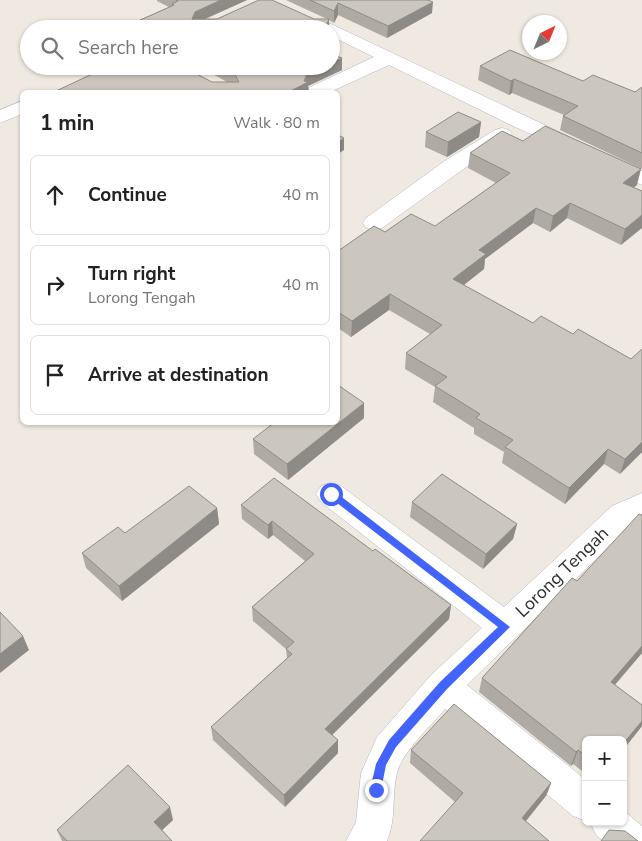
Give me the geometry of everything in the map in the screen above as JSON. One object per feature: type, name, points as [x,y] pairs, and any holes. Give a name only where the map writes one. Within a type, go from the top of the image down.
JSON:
[{"type":"street","points":[[340,33],[520,122],[642,179]]},
{"type":"street","points":[[319,90],[390,57]]},
{"type":"street","points":[[0,117],[20,108]]},
{"type":"street","points":[[374,223],[454,165],[520,122]]},
{"type":"street","points":[[331,494],[505,627]]},
{"type":"street","name":"Lorong Tengah","points":[[365,841],[376,824],[376,790],[381,764],[386,753],[444,686],[623,514],[642,505]]},
{"type":"street","points":[[444,686],[582,800]]},
{"type":"street","points":[[613,826],[631,841]]},
{"type":"building","points":[[176,0],[221,0],[195,12],[192,19],[217,19],[259,0],[272,0],[314,19],[329,19],[140,20],[174,5],[172,4],[178,1]]},
{"type":"building","points":[[310,0],[428,0],[433,2],[388,26],[338,3],[334,11]]},
{"type":"building","points":[[510,50],[522,55],[522,60],[534,60],[583,81],[593,75],[635,92],[642,87],[642,153],[563,116],[578,106],[514,79],[511,81],[480,66]]},
{"type":"building","points":[[90,75],[198,75],[212,82],[239,82],[235,75],[307,75],[304,81],[308,82],[293,90],[58,90]]},
{"type":"building","points":[[458,112],[481,122],[448,142],[426,132]]},
{"type":"building","points":[[545,126],[641,169],[623,183],[642,191],[642,215],[625,229],[570,203],[553,216],[536,208],[479,250],[486,254],[453,279],[533,323],[541,316],[573,334],[578,329],[631,359],[642,349],[642,442],[625,459],[608,449],[569,488],[505,447],[513,440],[476,418],[480,414],[435,386],[447,377],[406,353],[442,325],[390,294],[352,321],[340,313],[340,250],[374,226],[385,232],[411,214],[435,226],[510,173],[470,153],[502,131],[523,141]]},
{"type":"building","points":[[340,386],[364,403],[340,422]]},
{"type":"building","points":[[271,425],[336,425],[287,464],[253,439]]},
{"type":"building","points":[[442,474],[517,524],[486,554],[412,502]]},
{"type":"building","points":[[274,478],[373,551],[375,549],[451,605],[325,729],[338,740],[284,795],[211,727],[292,654],[286,649],[294,642],[252,607],[314,554],[272,521],[268,525],[241,505]]},
{"type":"building","points":[[189,486],[217,508],[119,586],[82,553],[118,527],[125,533]]},
{"type":"building","points":[[639,514],[642,515],[642,646],[611,682],[642,705],[642,721],[627,739],[627,736],[582,736],[582,753],[578,750],[576,752],[482,678],[572,578],[577,581]]},
{"type":"building","points":[[0,612],[23,636],[0,654]]},
{"type":"building","points":[[454,704],[551,783],[522,818],[549,841],[420,841],[463,793],[411,750]]},
{"type":"building","points":[[128,765],[170,807],[154,822],[172,841],[67,841],[57,830]]},
{"type":"building","points":[[609,830],[625,831],[638,841],[601,841]]},
{"type":"route","points":[[331,494],[505,627],[444,686],[392,744],[381,764],[376,790]]}]
